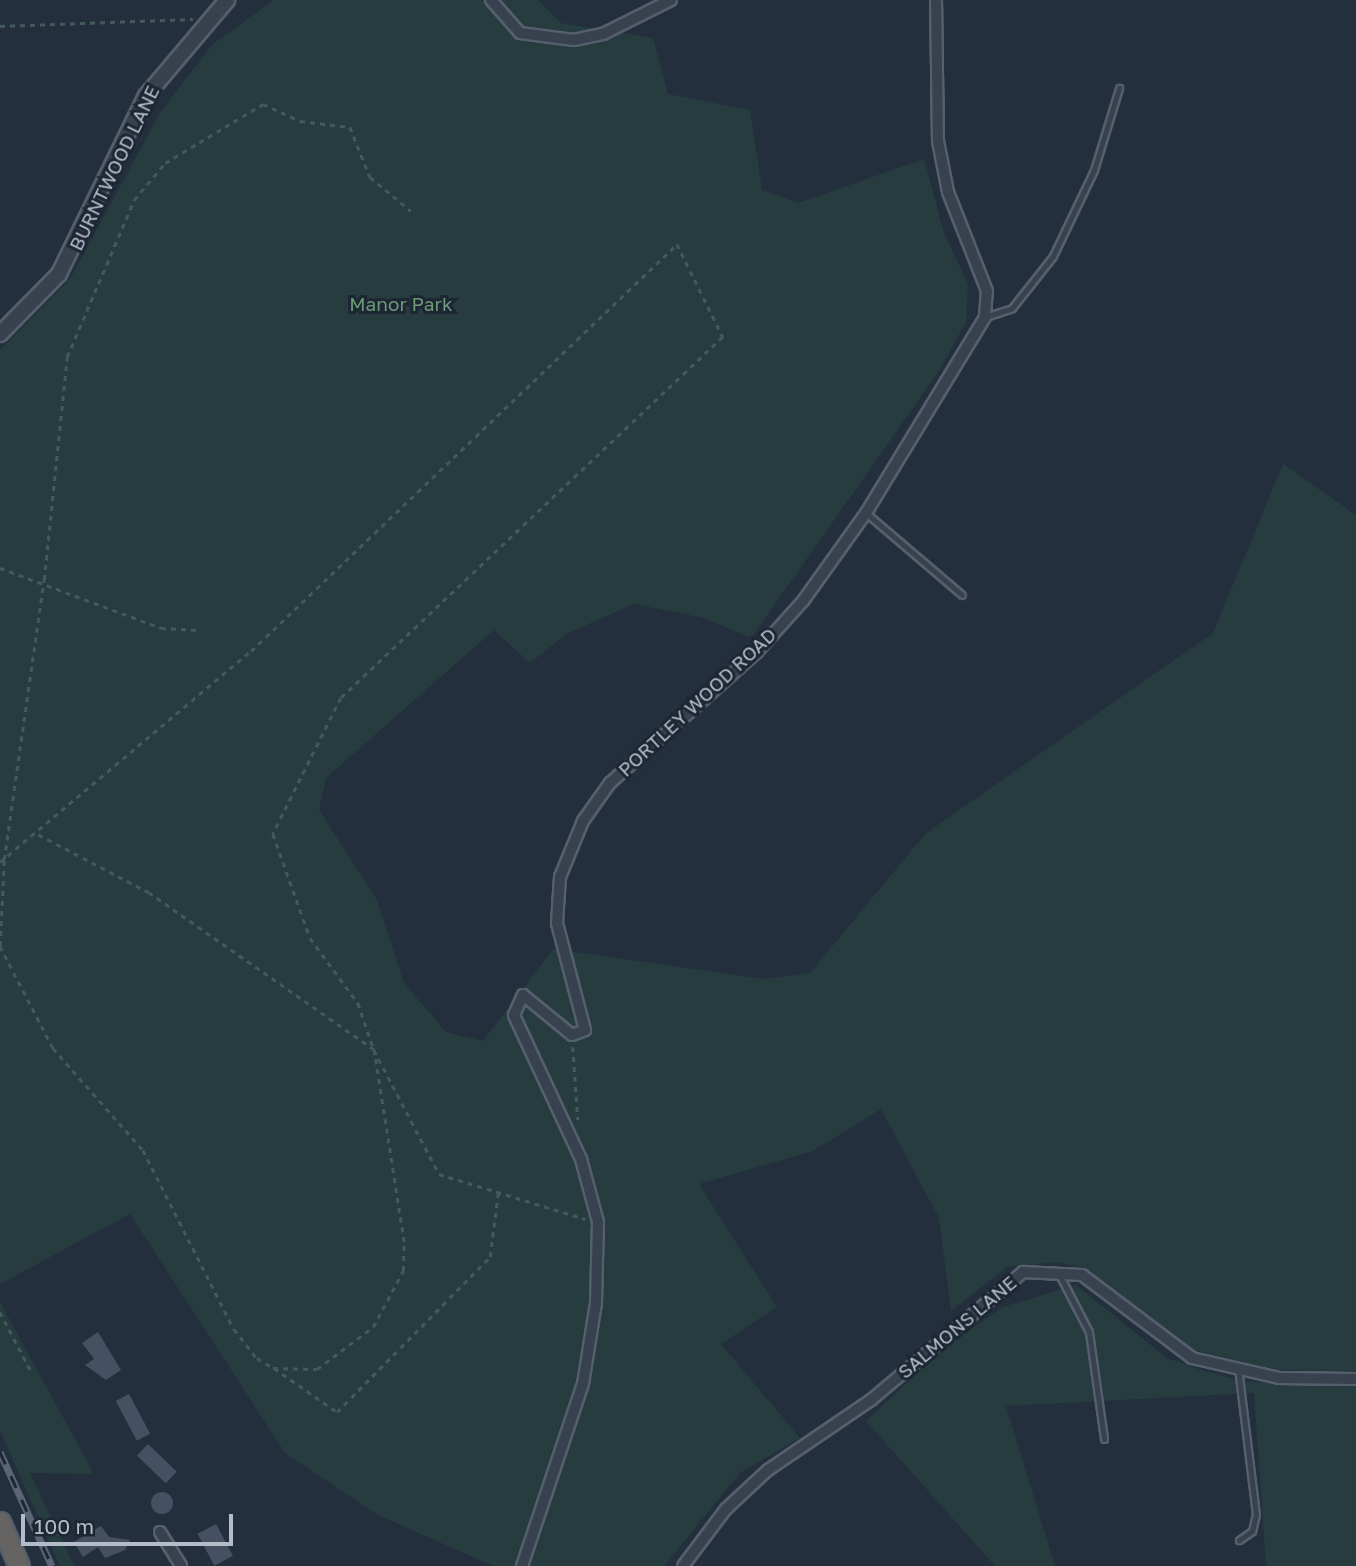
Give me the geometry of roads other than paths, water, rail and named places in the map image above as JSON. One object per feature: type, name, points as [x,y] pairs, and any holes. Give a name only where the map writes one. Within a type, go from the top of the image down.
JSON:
[{"type":"highway","points":[[0,1522],[19,1566]]},
{"type":"street","name":"BURNTWOOD LANE","points":[[0,334],[59,274],[146,96],[206,18],[227,0]]},
{"type":"street","points":[[491,0],[499,17],[520,33],[574,40],[603,34],[671,0]]},
{"type":"street","points":[[936,0],[938,141],[948,192],[987,291],[985,317]]},
{"type":"street","name":"PORTLEY WOOD ROAD","points":[[522,1566],[583,1384],[596,1303],[598,1223],[581,1158],[514,1015],[523,995],[572,1035],[585,1030],[557,923],[560,877],[583,821],[610,783],[661,732],[757,652],[866,513],[985,317]]},
{"type":"street","points":[[1057,1270],[1082,1275],[1180,1352],[1279,1378],[1356,1379]]},
{"type":"street","name":"SALMONS LANE","points":[[683,1566],[726,1509],[768,1470],[870,1400],[1008,1280],[1057,1270]]},
{"type":"street","points":[[160,1532],[181,1566]]},
{"type":"lane","points":[[985,317],[1012,308],[1053,256],[1094,170],[1119,88]]},
{"type":"lane","points":[[866,513],[962,595]]},
{"type":"lane","points":[[1057,1270],[1089,1332],[1104,1439]]},
{"type":"lane","points":[[1238,1368],[1256,1514],[1252,1531],[1238,1540]]},
{"type":"railway","points":[[0,1452],[52,1566]]},
{"type":"park label","name":"Manor Park","points":[[401,304]]}]
